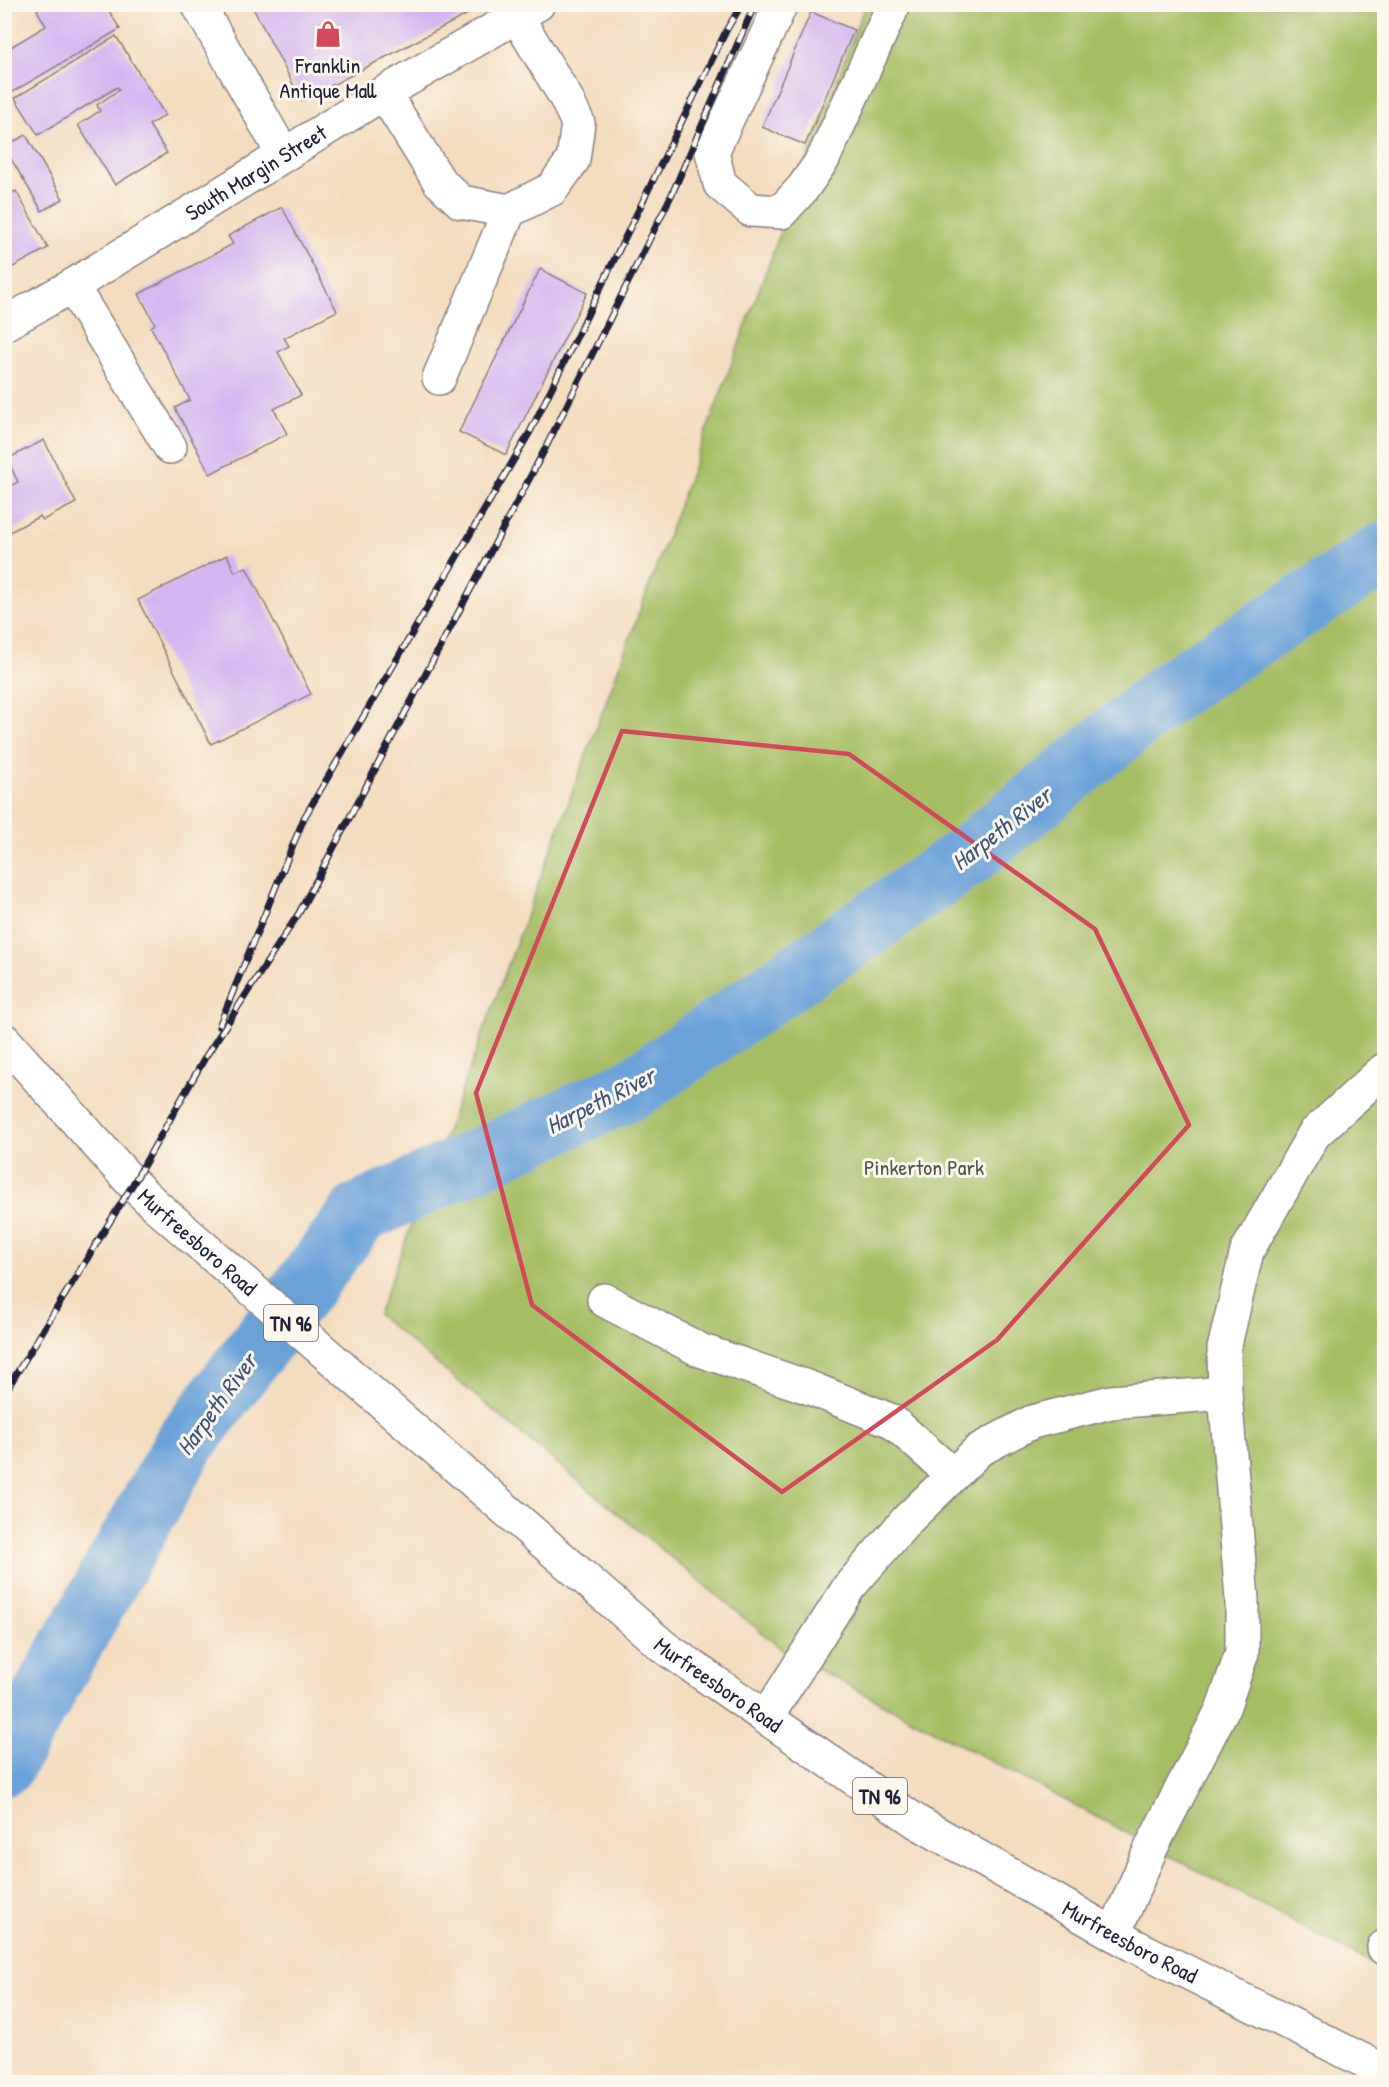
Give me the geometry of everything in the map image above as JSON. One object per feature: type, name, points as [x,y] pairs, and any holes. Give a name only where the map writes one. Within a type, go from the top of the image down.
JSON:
[{"type":"main road","points":[[198,4],[283,154]]},
{"type":"main road","points":[[781,4],[712,152],[720,184],[751,210],[781,212],[803,188],[823,159],[894,4]]},
{"type":"main road","points":[[384,93],[439,181],[461,202],[509,211],[552,189],[573,160],[578,123],[528,11]]},
{"type":"main road","name":"South Margin Street","points":[[4,324],[72,286],[384,93],[528,11]]},
{"type":"main road","points":[[439,378],[509,211]]},
{"type":"main road","points":[[72,286],[170,447]]},
{"type":"main road","name":"Murfreesboro Road","points":[[4,1040],[144,1195],[664,1647],[917,1822],[1114,1934],[1384,2071]]},
{"type":"main road","points":[[1114,1934],[1152,1846],[1222,1708],[1242,1653],[1242,1599],[1225,1393],[1224,1349],[1247,1251],[1314,1134],[1384,1070]]},
{"type":"main road","points":[[604,1300],[700,1350],[810,1388],[892,1420],[953,1475]]},
{"type":"main road","points":[[766,1718],[849,1587],[907,1520],[979,1450],[1032,1422],[1111,1402],[1225,1393]]},
{"type":"highlighted area","points":[[622,731],[849,754],[1095,929],[1189,1125],[997,1340],[782,1492],[532,1305],[476,1093]]},
{"type":"green space","name":"Pinkerton Park","points":[[865,5],[1384,5],[1384,1954],[1379,1967],[784,1651],[378,1315]]},
{"type":"building","points":[[46,4],[105,4],[120,29],[4,97],[4,51],[46,26],[37,10]]},
{"type":"building","points":[[251,4],[487,4],[302,101]]},
{"type":"building","points":[[811,12],[854,30],[805,145],[762,127]]},
{"type":"building","points":[[116,36],[165,115],[149,125],[167,153],[115,185],[78,125],[100,111],[97,105],[119,90],[117,87],[38,135],[15,98]]},
{"type":"building","points":[[26,135],[63,199],[42,211],[4,147]]},
{"type":"building","points":[[16,191],[48,248],[4,272],[4,197]]},
{"type":"building","points":[[282,207],[337,311],[284,338],[289,346],[278,352],[301,395],[274,409],[287,434],[210,474],[175,408],[190,400],[151,327],[155,324],[139,294],[233,244],[228,236]]},
{"type":"building","points":[[540,269],[587,293],[506,455],[459,432]]},
{"type":"building","points":[[44,440],[76,503],[43,520],[40,516],[4,535],[4,489],[18,482],[7,459]]},
{"type":"building","points":[[227,555],[235,572],[246,567],[311,694],[211,744],[138,600]]},
{"type":"building","points":[[4,694],[10,704],[4,707]]},
{"type":"waterway","name":"Harpeth River","points":[[4,1765],[185,1443],[360,1213],[634,1088],[972,853],[1173,689],[1384,553]]},
{"type":"railway","points":[[219,1026],[304,818],[530,432],[727,29],[742,4]]},
{"type":"railway","points":[[4,1394],[133,1184],[206,1056],[299,913],[545,449],[672,194],[755,4]]},
{"type":"place","name":"Franklin Antique Mall","points":[[328,34]]}]
